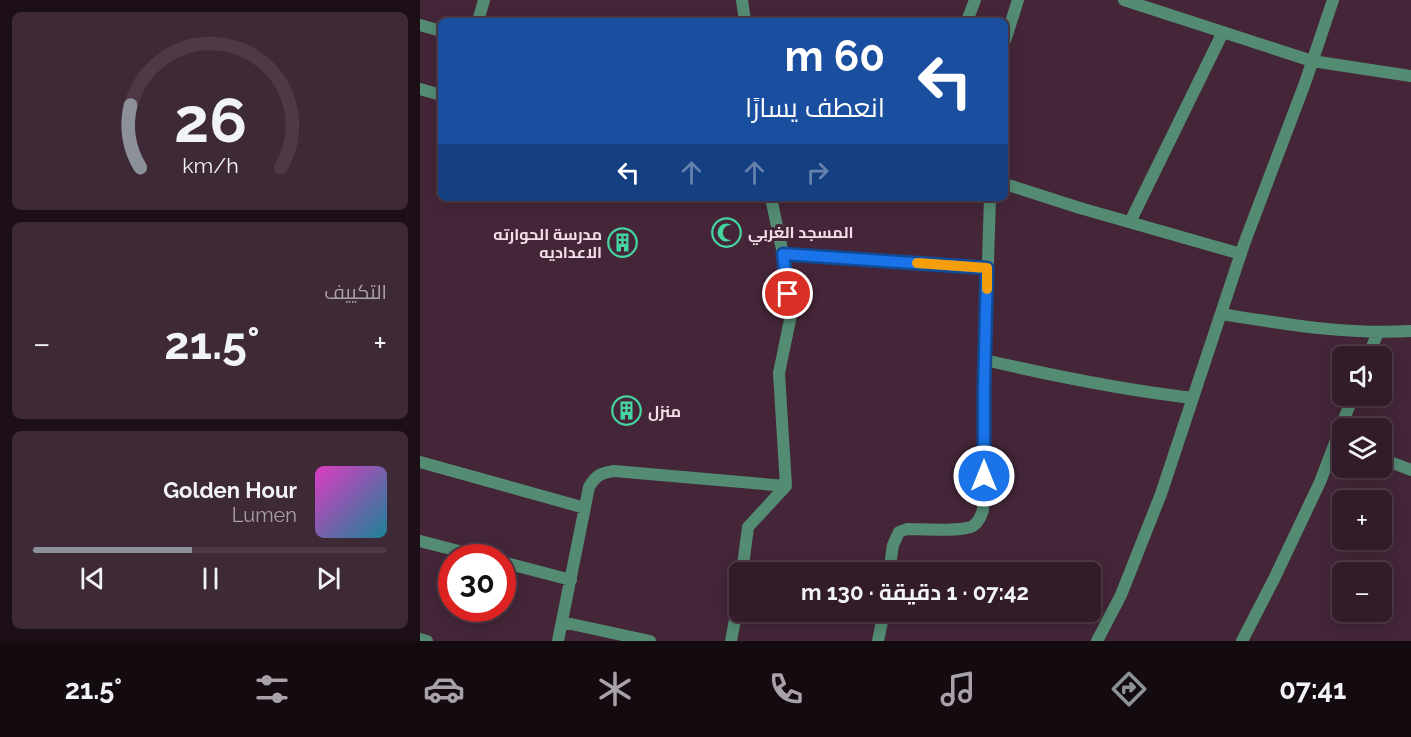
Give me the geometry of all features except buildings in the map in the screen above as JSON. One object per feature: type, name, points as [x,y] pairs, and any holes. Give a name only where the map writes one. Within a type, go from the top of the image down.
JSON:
[{"type":"street","points":[[479,18],[484,0]]},
{"type":"street","points":[[742,0],[745,18]]},
{"type":"street","points":[[968,18],[975,0]]},
{"type":"street","points":[[1008,32],[1018,0]]},
{"type":"street","points":[[1124,0],[1312,61],[1411,76]]},
{"type":"street","points":[[1097,641],[1121,595],[1161,494],[1241,254],[1333,0]]},
{"type":"street","points":[[420,25],[438,30]]},
{"type":"street","points":[[1130,222],[1223,32]]},
{"type":"street","points":[[420,89],[438,94]]},
{"type":"street","points":[[1008,185],[1241,254]]},
{"type":"street","points":[[743,562],[748,527],[786,486],[779,373],[791,315],[783,254],[772,201]]},
{"type":"street","points":[[891,562],[893,545],[899,532],[907,529],[972,527],[979,521],[983,510],[990,201]]},
{"type":"street","points":[[783,254],[987,268]]},
{"type":"street","points":[[1221,314],[1319,329],[1411,331]]},
{"type":"street","points":[[1372,346],[1378,332]]},
{"type":"street","points":[[985,360],[1062,377],[1193,398]]},
{"type":"street","points":[[1242,641],[1332,457]]},
{"type":"street","points":[[420,462],[585,508]]},
{"type":"street","points":[[1392,463],[1411,470]]},
{"type":"street","points":[[558,641],[589,487],[594,478],[614,471],[786,486]]},
{"type":"street","points":[[420,541],[438,546]]},
{"type":"street","points":[[516,566],[571,580]]},
{"type":"street","points":[[562,622],[650,641]]},
{"type":"street","points":[[731,641],[735,622]]},
{"type":"street","points":[[878,641],[882,622]]},
{"type":"street","points":[[420,639],[427,641]]},
{"type":"slow traffic","points":[[917,263],[987,268],[987,289]]},
{"type":"place","name":"المسجد الغربي","points":[[727,232]]},
{"type":"place","name":"مدرسة الحوارته الاعداديه","points":[[623,243]]},
{"type":"place","name":"منزل","points":[[627,411]]},
{"type":"route","points":[[788,294],[783,254],[987,268],[984,476]]}]
